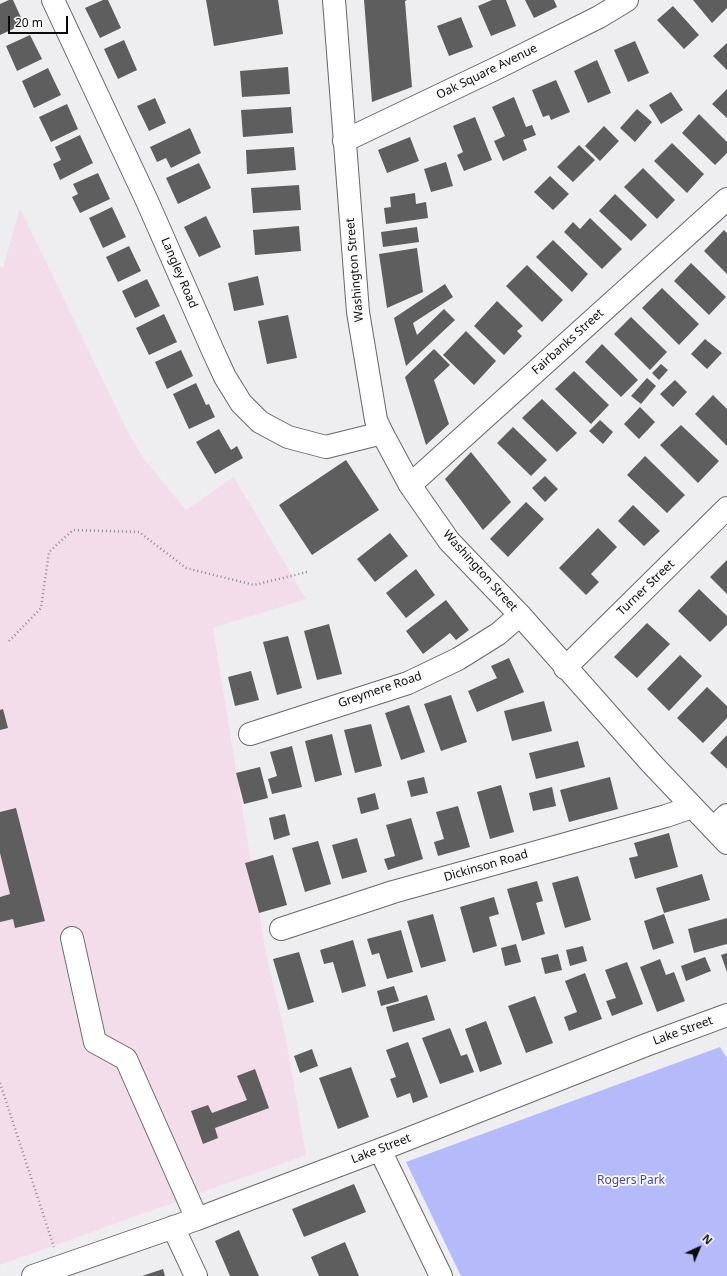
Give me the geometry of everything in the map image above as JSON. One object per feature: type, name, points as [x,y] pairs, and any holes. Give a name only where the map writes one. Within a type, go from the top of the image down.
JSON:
[{"type":"street","name":"Langley Road","points":[[53,0],[147,200],[225,377],[241,403],[260,422],[288,437],[326,447],[382,433]]},
{"type":"street","name":"Washington Street","points":[[334,0],[358,312],[376,420],[382,433],[410,485],[450,541],[520,615],[565,668],[692,807],[722,828]]},
{"type":"street","name":"Oak Square Avenue","points":[[344,141],[499,67],[599,17],[627,0]]},
{"type":"street","name":"Fairbanks Street","points":[[410,485],[727,199]]},
{"type":"street","name":"Turner Street","points":[[565,668],[727,508]]},
{"type":"street","name":"Greymere Road","points":[[250,734],[408,683],[458,659],[498,634],[520,615]]},
{"type":"street","name":"Dickinson Road","points":[[281,929],[393,892],[666,816],[692,807]]},
{"type":"street","points":[[72,938],[95,1042],[126,1059],[197,1218]]},
{"type":"street","name":"Lake Street","points":[[33,1276],[173,1227],[380,1150],[646,1045],[727,1015]]},
{"type":"street","points":[[380,1150],[441,1276]]},
{"type":"street","points":[[173,1227],[196,1276]]},
{"type":"path","points":[[9,641],[41,608],[49,552],[73,530],[139,532],[186,568],[254,585],[307,572]]},
{"type":"path","points":[[0,1083],[55,1250]]},
{"type":"shaded area","points":[[20,208],[129,434],[144,459],[186,510],[234,477],[306,599],[213,628],[266,954],[285,1034],[306,1155],[0,1265],[0,267],[3,268]]},
{"type":"green space","name":"Rogers Park","points":[[720,1047],[727,1058],[727,1276],[461,1276],[406,1162]]},
{"type":"building","points":[[13,0],[24,24],[0,35],[0,4]]},
{"type":"building","points":[[103,0],[108,0],[121,28],[100,38],[85,8]]},
{"type":"building","points":[[206,0],[278,0],[283,34],[214,46]]},
{"type":"building","points":[[364,0],[407,0],[405,1],[412,87],[372,102]]},
{"type":"building","points":[[492,0],[506,0],[516,26],[491,36],[478,6]]},
{"type":"building","points":[[525,0],[554,0],[557,7],[534,18]]},
{"type":"building","points":[[693,0],[727,0],[727,8],[712,23]]},
{"type":"building","points":[[673,6],[699,35],[684,49],[657,20]]},
{"type":"building","points":[[461,17],[473,47],[449,56],[437,26]]},
{"type":"building","points":[[30,35],[42,59],[17,71],[6,46]]},
{"type":"building","points":[[124,40],[137,70],[118,79],[104,49]]},
{"type":"building","points":[[635,41],[649,73],[628,82],[614,50]]},
{"type":"building","points":[[727,43],[727,70],[713,56]]},
{"type":"building","points":[[597,60],[611,93],[588,103],[574,71]]},
{"type":"building","points":[[288,67],[290,94],[242,97],[240,71]]},
{"type":"building","points":[[48,68],[61,95],[34,108],[22,81]]},
{"type":"building","points":[[556,80],[570,112],[551,120],[549,115],[543,117],[532,90]]},
{"type":"building","points":[[727,89],[727,118],[712,104]]},
{"type":"building","points":[[671,92],[683,110],[661,124],[649,105]]},
{"type":"building","points":[[514,97],[526,127],[532,125],[536,135],[523,140],[527,150],[503,161],[494,141],[505,136],[492,107]]},
{"type":"building","points":[[155,98],[166,123],[149,131],[137,106]]},
{"type":"building","points":[[67,104],[78,129],[51,142],[39,117]]},
{"type":"building","points":[[291,107],[293,133],[243,137],[241,110]]},
{"type":"building","points":[[637,109],[652,122],[635,142],[620,128]]},
{"type":"building","points":[[699,114],[727,142],[727,153],[715,165],[682,133]]},
{"type":"building","points":[[475,117],[492,160],[464,171],[457,155],[463,152],[453,126]]},
{"type":"building","points":[[604,126],[619,141],[600,161],[585,146]]},
{"type":"building","points":[[190,128],[201,153],[171,168],[166,158],[157,162],[150,147]]},
{"type":"building","points":[[80,135],[93,163],[60,180],[53,164],[61,160],[55,147]]},
{"type":"building","points":[[410,137],[419,161],[387,173],[378,150]]},
{"type":"building","points":[[672,143],[704,174],[687,193],[654,161]]},
{"type":"building","points":[[579,145],[595,160],[573,182],[557,167]]},
{"type":"building","points":[[294,147],[296,170],[247,174],[246,150]]},
{"type":"building","points":[[446,162],[453,186],[431,192],[424,169]]},
{"type":"building","points":[[199,163],[211,188],[178,204],[166,178]]},
{"type":"building","points":[[643,168],[675,200],[657,219],[624,187]]},
{"type":"building","points":[[98,173],[110,199],[80,213],[72,197],[78,194],[73,184]]},
{"type":"building","points":[[550,176],[569,194],[553,210],[534,192]]},
{"type":"building","points":[[299,185],[301,210],[253,213],[251,188]]},
{"type":"building","points":[[415,193],[416,204],[426,202],[428,218],[386,224],[384,208],[391,207],[390,197]]},
{"type":"building","points":[[615,194],[647,225],[631,241],[599,211]]},
{"type":"building","points":[[112,207],[126,237],[103,248],[89,218]]},
{"type":"building","points":[[206,216],[221,247],[199,257],[184,227]]},
{"type":"building","points":[[590,218],[622,249],[602,269],[564,232],[573,222],[580,229]]},
{"type":"building","points":[[299,226],[301,251],[255,255],[253,230]]},
{"type":"building","points":[[417,227],[419,242],[383,247],[381,232]]},
{"type":"building","points":[[724,230],[727,233],[727,274],[704,251]]},
{"type":"building","points":[[553,240],[588,274],[572,292],[536,257]]},
{"type":"building","points":[[129,246],[141,271],[118,282],[106,257]]},
{"type":"building","points":[[417,248],[423,292],[387,308],[379,254]]},
{"type":"building","points":[[691,263],[726,297],[709,315],[674,281]]},
{"type":"building","points":[[527,265],[563,300],[542,322],[506,286]]},
{"type":"building","points":[[258,276],[264,305],[234,311],[228,283]]},
{"type":"building","points":[[147,279],[160,306],[135,318],[122,291]]},
{"type":"building","points":[[445,284],[453,297],[413,323],[417,335],[444,309],[455,320],[406,366],[394,318]]},
{"type":"building","points":[[662,288],[699,324],[679,345],[642,308]]},
{"type":"building","points":[[497,301],[523,326],[517,331],[522,336],[504,355],[474,326]]},
{"type":"building","points":[[164,314],[177,342],[149,355],[136,328]]},
{"type":"building","points":[[288,315],[297,358],[267,364],[258,321]]},
{"type":"building","points":[[631,317],[667,352],[650,370],[614,334]]},
{"type":"building","points":[[466,331],[496,361],[474,385],[443,355]]},
{"type":"building","points":[[705,339],[722,353],[707,369],[691,354]]},
{"type":"building","points":[[602,344],[638,380],[621,397],[585,362]]},
{"type":"building","points":[[434,349],[450,365],[434,380],[449,424],[426,445],[405,377]]},
{"type":"building","points":[[181,350],[193,376],[167,389],[155,362]]},
{"type":"building","points":[[661,364],[668,370],[659,380],[652,373]]},
{"type":"building","points":[[574,371],[609,405],[591,424],[555,389]]},
{"type":"building","points":[[647,378],[656,386],[641,404],[631,396]]},
{"type":"building","points":[[675,380],[687,392],[673,407],[660,394]]},
{"type":"building","points":[[196,383],[206,405],[209,404],[215,417],[189,429],[173,394]]},
{"type":"building","points":[[713,395],[727,409],[727,446],[695,414]]},
{"type":"building","points":[[542,399],[577,433],[557,452],[522,418]]},
{"type":"building","points":[[640,407],[655,422],[639,439],[624,424]]},
{"type":"building","points":[[600,420],[613,432],[603,444],[589,431]]},
{"type":"building","points":[[681,425],[719,461],[698,483],[660,445]]},
{"type":"building","points":[[513,427],[547,460],[531,476],[497,443]]},
{"type":"building","points":[[219,429],[231,450],[237,446],[243,458],[215,474],[196,442]]},
{"type":"building","points":[[471,452],[511,502],[483,530],[445,479]]},
{"type":"building","points":[[645,456],[685,495],[667,513],[627,475]]},
{"type":"building","points":[[346,460],[379,510],[312,555],[279,505]]},
{"type":"building","points":[[545,476],[558,489],[545,502],[532,488]]},
{"type":"building","points":[[526,502],[544,519],[508,557],[490,539]]},
{"type":"building","points":[[633,505],[660,531],[644,546],[618,521]]},
{"type":"building","points":[[598,528],[617,547],[591,574],[599,582],[586,595],[559,568]]},
{"type":"building","points":[[390,533],[408,556],[375,582],[357,559]]},
{"type":"building","points":[[727,560],[727,594],[710,577]]},
{"type":"building","points":[[416,569],[435,595],[406,618],[386,593]]},
{"type":"building","points":[[699,589],[727,616],[727,625],[710,642],[678,611]]},
{"type":"building","points":[[446,600],[469,630],[456,640],[450,633],[423,654],[406,631]]},
{"type":"building","points":[[647,623],[670,644],[637,678],[614,657]]},
{"type":"building","points":[[329,624],[342,674],[317,680],[304,631]]},
{"type":"building","points":[[288,636],[302,688],[277,695],[263,642]]},
{"type":"building","points":[[680,655],[702,676],[669,711],[647,689]]},
{"type":"building","points":[[509,658],[524,692],[477,712],[468,691],[497,678],[491,666]]},
{"type":"building","points":[[251,671],[259,700],[235,706],[228,677]]},
{"type":"building","points":[[707,687],[727,706],[727,718],[703,743],[677,718]]},
{"type":"building","points":[[451,695],[467,742],[441,751],[424,704]]},
{"type":"building","points":[[544,701],[552,731],[512,741],[504,711]]},
{"type":"building","points":[[409,705],[425,752],[401,760],[385,713]]},
{"type":"building","points":[[3,709],[8,728],[0,730],[0,710]]},
{"type":"building","points":[[371,724],[382,766],[355,773],[344,730]]},
{"type":"building","points":[[332,734],[342,775],[315,782],[305,741]]},
{"type":"building","points":[[727,735],[727,769],[710,753]]},
{"type":"building","points":[[578,741],[585,767],[536,779],[529,753]]},
{"type":"building","points":[[292,746],[302,787],[272,794],[268,779],[277,776],[270,752]]},
{"type":"building","points":[[260,767],[268,798],[244,804],[236,773]]},
{"type":"building","points":[[424,777],[428,793],[411,797],[407,781]]},
{"type":"building","points":[[610,777],[618,809],[569,822],[560,790]]},
{"type":"building","points":[[501,785],[514,832],[490,839],[477,792]]},
{"type":"building","points":[[552,787],[556,806],[533,811],[529,793]]},
{"type":"building","points":[[375,793],[379,809],[361,814],[357,798]]},
{"type":"building","points":[[458,806],[470,847],[438,856],[434,842],[444,839],[436,812]]},
{"type":"building","points":[[16,808],[45,921],[15,928],[13,919],[0,922],[0,897],[10,894],[0,853],[0,812]]},
{"type":"building","points":[[285,814],[290,835],[274,840],[269,818]]},
{"type":"building","points":[[411,818],[423,859],[388,870],[384,859],[395,856],[386,825]]},
{"type":"building","points":[[669,833],[678,867],[635,879],[629,858],[638,856],[634,843]]},
{"type":"building","points":[[357,838],[367,872],[342,879],[332,845]]},
{"type":"building","points":[[318,841],[331,884],[305,892],[292,848]]},
{"type":"building","points":[[273,855],[287,905],[259,913],[245,863]]},
{"type":"building","points":[[702,874],[710,900],[664,913],[656,888]]},
{"type":"building","points":[[578,876],[591,920],[565,928],[552,883]]},
{"type":"building","points":[[537,881],[543,901],[536,903],[545,934],[522,941],[507,889]]},
{"type":"building","points":[[494,897],[499,914],[489,917],[497,946],[473,953],[460,907]]},
{"type":"building","points":[[433,914],[446,961],[421,968],[407,921]]},
{"type":"building","points":[[664,914],[674,943],[653,950],[644,921]]},
{"type":"building","points":[[727,918],[727,944],[694,953],[688,929]]},
{"type":"building","points":[[401,930],[413,972],[387,979],[379,953],[372,955],[367,939]]},
{"type":"building","points":[[353,940],[366,986],[342,993],[333,962],[324,964],[320,950]]},
{"type":"building","points":[[516,944],[521,962],[505,966],[501,948]]},
{"type":"building","points":[[583,946],[587,961],[570,966],[566,950]]},
{"type":"building","points":[[299,952],[314,1002],[288,1010],[273,959]]},
{"type":"building","points":[[727,953],[727,972],[721,955]]},
{"type":"building","points":[[558,954],[562,970],[545,974],[541,958]]},
{"type":"building","points":[[705,957],[711,971],[686,981],[681,966]]},
{"type":"building","points":[[660,959],[666,975],[674,972],[685,1001],[657,1012],[640,967]]},
{"type":"building","points":[[627,962],[643,1004],[612,1016],[606,1001],[616,998],[605,970]]},
{"type":"building","points":[[585,973],[602,1019],[569,1031],[564,1017],[577,1012],[565,981]]},
{"type":"building","points":[[394,986],[399,1001],[381,1006],[377,991]]},
{"type":"building","points":[[427,995],[435,1020],[393,1032],[386,1007]]},
{"type":"building","points":[[535,996],[553,1043],[526,1053],[508,1006]]},
{"type":"building","points":[[486,1021],[502,1064],[480,1072],[465,1029]]},
{"type":"building","points":[[450,1028],[461,1056],[467,1054],[474,1072],[440,1084],[422,1038]]},
{"type":"building","points":[[408,1042],[428,1097],[413,1103],[410,1093],[397,1098],[390,1079],[396,1077],[386,1050]]},
{"type":"building","points":[[312,1049],[318,1066],[300,1073],[294,1056]]},
{"type":"building","points":[[351,1067],[369,1117],[338,1129],[319,1078]]},
{"type":"building","points":[[255,1069],[269,1108],[215,1128],[218,1138],[203,1144],[191,1111],[208,1105],[212,1113],[247,1100],[237,1076]]},
{"type":"building","points":[[354,1184],[366,1212],[304,1237],[292,1209]]},
{"type":"building","points":[[239,1230],[259,1276],[230,1276],[215,1241]]},
{"type":"building","points":[[345,1242],[359,1276],[319,1276],[311,1257]]},
{"type":"building","points":[[163,1269],[165,1276],[142,1276]]}]
